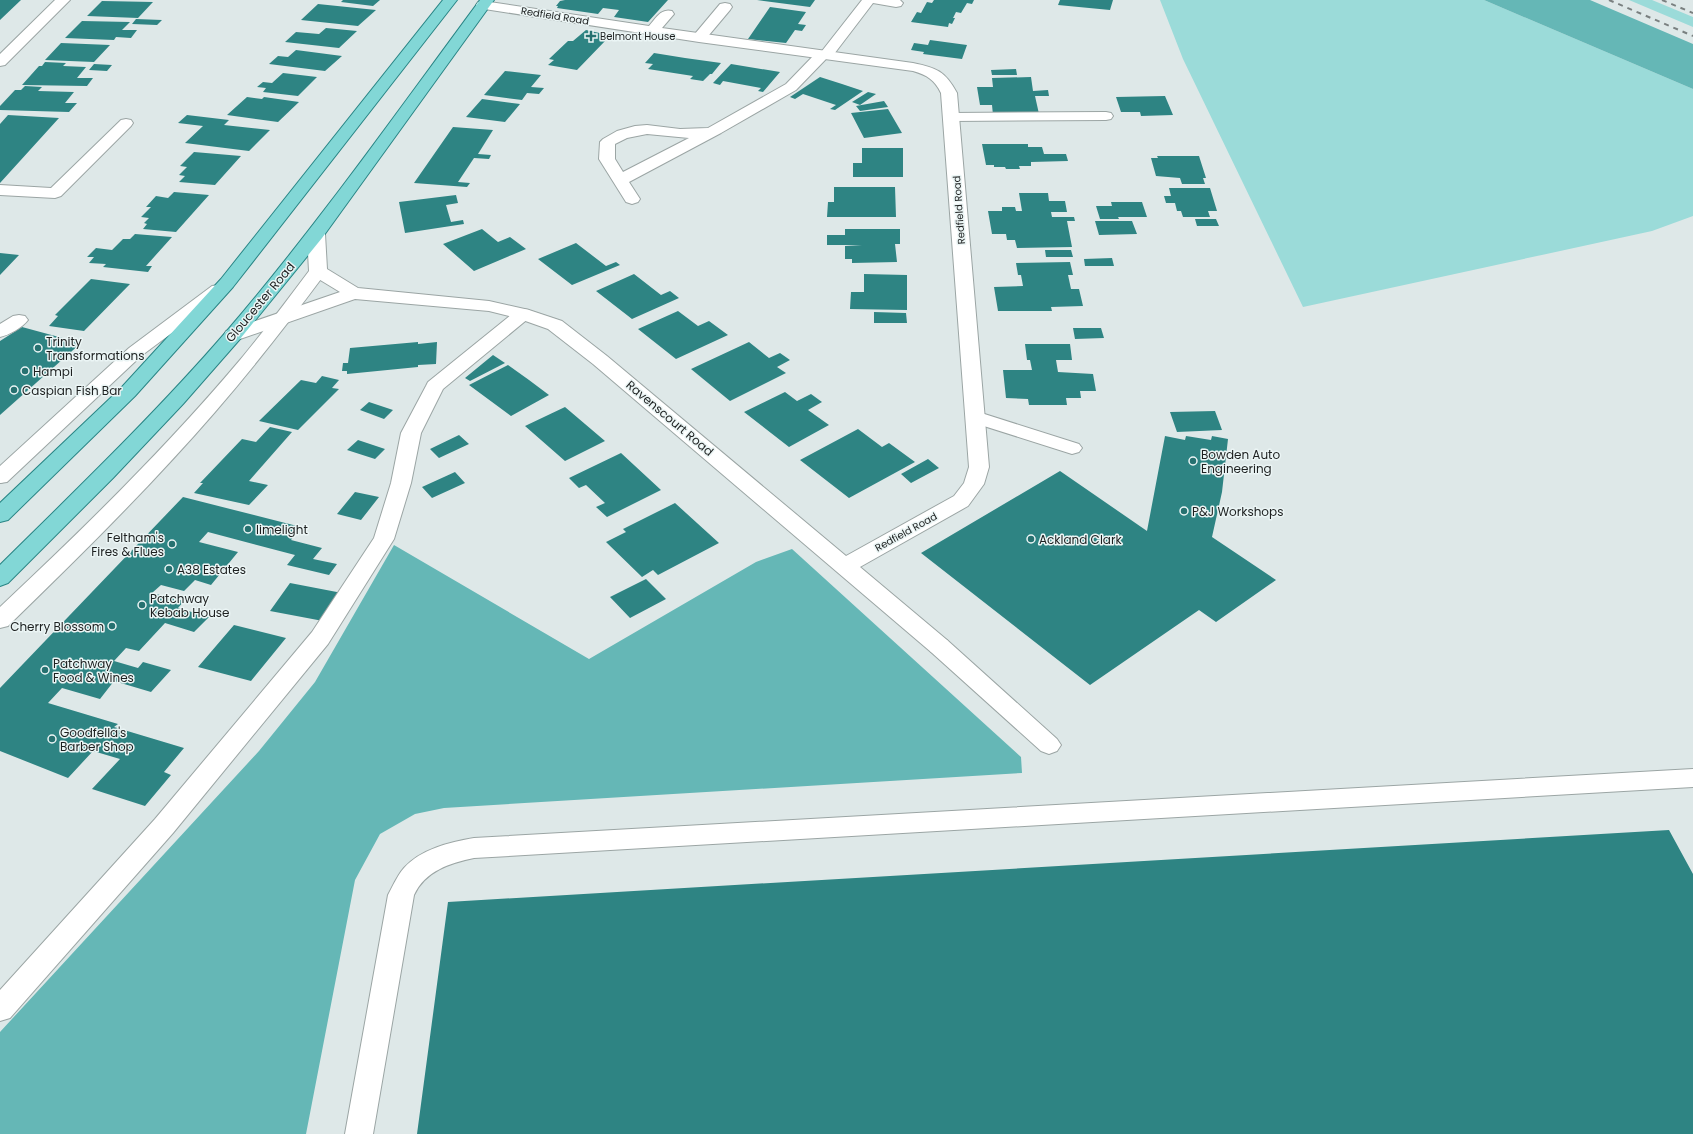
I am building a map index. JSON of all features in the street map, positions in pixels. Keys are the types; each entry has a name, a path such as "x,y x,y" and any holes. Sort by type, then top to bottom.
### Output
{"main road":[{"path":"0,515 128,392 227,284 450,0"},
{"name":"Gloucester Road","path":"0,578 117,462 176,400 232,335 316,234 485,3"}],"street":[{"path":"0,62 63,0"},
{"name":"Redfield Road","path":"485,3 652,31 913,67 930,71 942,78 950,93 979,467 974,484 961,501 846,566"},
{"path":"652,31 667,14"},
{"path":"316,234 318,271"},
{"name":"Ravenscourt Road","path":"318,271 354,293"},
{"name":"Ravenscourt Road","path":"232,335 354,293 489,306 523,314 555,325 594,355 846,566 938,646"}],"lane":[{"path":"620,180 716,130 791,87 824,55 869,0"},
{"path":"876,0 896,3"},
{"path":"699,38 725,7"},
{"path":"951,117 1106,116"},
{"path":"0,190 55,192 126,123"},
{"path":"632,199 607,159 608,142 619,135 636,130 652,130 685,134 716,130"},
{"path":"0,620 139,483 214,402 287,315 318,271"},
{"path":"1,476 135,352 227,284"},
{"path":"0,1009 164,826 320,638 384,539 401,483 411,433 435,386 523,314"},
{"path":"0,332 19,320"},
{"path":"975,417 1072,448"},
{"path":"938,646 1049,745"},
{"path":"359,1134 401,895 405,885 422,866 435,858 452,852 482,847 1693,778"}],"shaded area":[{"path":"1160,0 1484,0 1693,89 1693,216 1652,231 1303,307 1183,59"},
{"path":"1484,0 1590,0 1693,44 1693,89"},
{"path":"1629,0 1652,0 1693,17 1693,27"},
{"path":"394,545 589,659 756,562 792,549 1021,757 1022,773 444,808 415,814 380,834 355,880 306,1134 0,1134 0,1032 259,751 315,682"}],"building":[{"path":"0,0 21,0 0,20"},
{"path":"343,0 380,0 373,6 341,2"},
{"path":"668,0 648,22 614,17 619,10 603,8 598,14 557,8 558,6 556,6 560,1"},
{"path":"757,0 815,0 810,7"},
{"path":"934,0 974,0 972,4 967,3 961,13 956,12 952,24 949,23 948,27 911,22 917,12 921,13 927,2 932,3"},
{"path":"1060,0 1113,0 1110,10 1058,5"},
{"path":"102,1 153,2 138,18 87,16"},
{"path":"318,4 376,10 358,26 301,20"},
{"path":"770,7 806,12 798,24 806,25 802,31 795,30 786,43 748,39"},
{"path":"136,19 162,20 157,25 132,24"},
{"path":"82,21 130,22 122,30 137,30 131,38 116,37 114,40 65,38"},
{"path":"326,28 357,31 339,48 285,42 296,32 319,34"},
{"path":"586,30 604,34 600,38 606,40 577,70 548,65 554,60 549,59 568,41 573,41"},
{"path":"930,40 967,45 962,59 923,54 924,52 911,50 914,43 928,45"},
{"path":"61,43 110,45 94,62 45,60"},
{"path":"296,50 342,56 325,71 269,64 278,56 288,57"},
{"path":"654,53 721,63 712,74 710,74 703,81 690,79 693,76 648,69 653,64 645,63"},
{"path":"45,62 66,63 63,66 86,67 77,78 93,78 87,86 22,85 39,66 42,66"},
{"path":"94,64 112,65 107,71 89,70"},
{"path":"731,64 780,72 763,92 758,91 761,88 723,81 720,85 713,83"},
{"path":"1016,69 1017,75 992,75 991,70"},
{"path":"505,71 541,75 531,87 544,88 539,94 527,93 522,100 484,95"},
{"path":"283,73 317,77 298,96 263,92 266,88 257,87 263,82 272,83"},
{"path":"820,77 863,91 835,110 830,109 836,105 803,94 795,99 790,97"},
{"path":"1031,77 1033,91 1048,90 1049,96 1035,96 1039,114 993,115 992,105 980,105 977,87 993,87 992,78"},
{"path":"25,86 42,87 38,91 74,92 65,103 77,103 69,112 0,110 0,106 15,90 21,90"},
{"path":"868,92 876,94 860,105 852,102"},
{"path":"1165,96 1173,115 1141,116 1140,112 1121,112 1116,97"},
{"path":"247,97 262,99 264,97 299,102 278,122 227,115"},
{"path":"482,99 520,104 505,122 466,117"},
{"path":"884,101 888,107 860,111 856,106"},
{"path":"888,109 902,133 864,138 851,113"},
{"path":"8,115 59,118 0,183 0,124"},
{"path":"187,115 229,120 224,125 270,130 249,151 185,143 203,126 178,123"},
{"path":"453,127 493,130 478,154 491,155 489,159 474,158 458,182 470,183 467,187 414,183"},
{"path":"982,144 1028,144 1028,147 1042,147 1044,154 1066,154 1068,161 1031,162 1031,166 1019,166 1020,169 994,167 994,165 986,165"},
{"path":"862,148 903,148 903,177 853,177 853,163 862,163"},
{"path":"194,152 241,156 215,185 179,182 185,176 179,175 187,167 180,166"},
{"path":"1157,156 1199,156 1206,178 1203,178 1205,184 1182,184 1180,178 1156,176 1151,158 1158,158"},
{"path":"834,187 895,187 896,217 827,217 828,202 834,202"},
{"path":"1169,188 1210,188 1217,211 1208,211 1210,217 1183,217 1181,211 1177,211 1175,203 1166,203 1164,196 1171,196"},
{"path":"174,192 209,195 176,232 143,229 147,224 144,223 149,218 141,217 151,207 146,207 156,196 168,198"},
{"path":"1019,193 1048,193 1049,201 1065,201 1067,212 1051,212 1052,217 1074,217 1075,221 1067,221 1072,247 1017,248 1015,240 1007,240 1006,234 992,234 988,211 1002,211 1002,207 1015,207 1016,211 1022,211"},
{"path":"456,195 458,203 446,205 451,222 463,220 464,224 405,233 399,202"},
{"path":"1111,202 1142,202 1147,217 1118,217 1119,219 1100,219 1096,206 1112,206"},
{"path":"1195,219 1216,219 1219,226 1197,226"},
{"path":"1095,221 1132,221 1137,234 1099,235"},
{"path":"482,229 498,242 510,237 526,249 474,271 443,244"},
{"path":"845,229 900,229 900,244 895,244 897,262 852,263 852,259 845,259 845,246 862,245 827,245 827,235 845,235"},
{"path":"135,234 172,237 146,266 152,266 148,272 103,267 106,264 89,263 94,257 87,257 96,248 112,250 123,239 130,239"},
{"path":"576,243 606,266 616,262 620,265 572,285 538,259"},
{"path":"1045,250 1071,250 1073,257 1046,257"},
{"path":"0,253 19,255 0,275"},
{"path":"1112,258 1114,266 1085,266 1084,259"},
{"path":"1070,262 1073,275 1068,275 1071,289 1079,289 1083,306 1051,307 1052,311 998,311 994,287 1023,286 1021,275 1018,275 1016,263"},
{"path":"634,274 661,295 670,291 679,298 632,319 596,291"},
{"path":"864,274 907,275 907,310 850,309 851,292 864,292"},
{"path":"91,279 130,284 84,331 49,326 58,316 55,315"},
{"path":"678,311 698,326 709,321 728,335 676,359 638,329"},
{"path":"874,312 906,313 907,323 874,323"},
{"path":"22,327 81,343 0,415 0,341"},
{"path":"1073,328 1101,328 1104,338 1075,339"},
{"path":"418,342 418,344 437,342 436,364 347,374 347,371 342,371 343,363 348,363 350,348"},
{"path":"749,342 769,358 780,353 790,360 777,367 786,373 730,401 691,369"},
{"path":"1025,344 1070,344 1072,360 1056,360 1058,372 1093,374 1096,391 1080,391 1081,398 1066,398 1067,405 1029,405 1028,399 1006,398 1003,370 1032,370 1030,360 1027,360"},
{"path":"493,355 505,363 470,381 465,378"},
{"path":"508,365 549,395 511,416 469,385"},
{"path":"322,376 339,380 332,388 339,389 298,430 259,421 301,380 316,383"},
{"path":"785,392 797,401 811,394 822,402 808,410 829,425 789,447 744,412"},
{"path":"369,402 393,410 384,419 360,410"},
{"path":"565,407 605,441 565,461 525,426"},
{"path":"1215,411 1222,430 1177,432 1170,412"},
{"path":"270,427 292,432 249,481 268,485 249,505 194,493 203,483 200,483 242,439 256,442"},
{"path":"858,429 882,447 889,443 915,462 849,498 800,460"},
{"path":"459,435 469,444 439,458 430,449"},
{"path":"1165,436 1185,440 1186,436 1211,440 1212,436 1228,439 1222,492 1212,537 1276,580 1216,622 1199,610 1090,685 921,553 1060,471 1147,531"},
{"path":"358,440 385,449 375,459 347,450"},
{"path":"621,453 661,490 607,517 596,507 605,503 586,485 579,488 569,478"},
{"path":"928,459 939,468 911,483 901,474"},
{"path":"455,472 465,483 432,498 422,487"},
{"path":"355,492 379,497 361,520 337,514"},
{"path":"183,497 301,527 291,540 322,548 313,559 337,564 329,575 287,565 295,555 208,532 199,542 238,552 211,585 195,580 184,591 161,585 152,593 184,601 178,608 209,617 194,632 165,623 139,651 126,648 114,661 138,668 143,662 171,670 151,692 114,681 100,699 62,688 48,703 118,724 114,727 184,748 164,772 171,775 145,806 92,789 120,759 93,751 68,778 0,751 0,688"},
{"path":"675,503 719,543 658,575 653,570 642,577 606,542 626,532 623,529"},
{"path":"646,579 666,599 630,618 610,597"},
{"path":"290,583 342,593 323,621 270,611"},
{"path":"234,625 286,638 251,681 198,667"},
{"path":"1669,830 1693,874 1693,1134 417,1134 448,902"}],"railway":[{"path":"1609,0 1693,36"},
{"path":"1662,0 1693,13"}],"place":[{"name":"Belmont House","path":"591,36"},
{"name":"Trinity Transformations","path":"38,348"},
{"name":"Hampi","path":"25,371"},
{"name":"Caspian Fish Bar","path":"14,390"},
{"name":"Bowden Auto Engineering","path":"1193,461"},
{"name":"P&J Workshops","path":"1184,511"},
{"name":"limelight","path":"248,529"},
{"name":"Ackland Clark","path":"1031,539"},
{"name":"Feltham's Fires & Flues","path":"172,544"},
{"name":"A38 Estates","path":"169,569"},
{"name":"Patchway Kebab House","path":"142,605"},
{"name":"Cherry Blossom","path":"112,626"},
{"name":"Patchway Food & Wines","path":"45,670"},
{"name":"Goodfella's Barber Shop","path":"52,739"}]}
